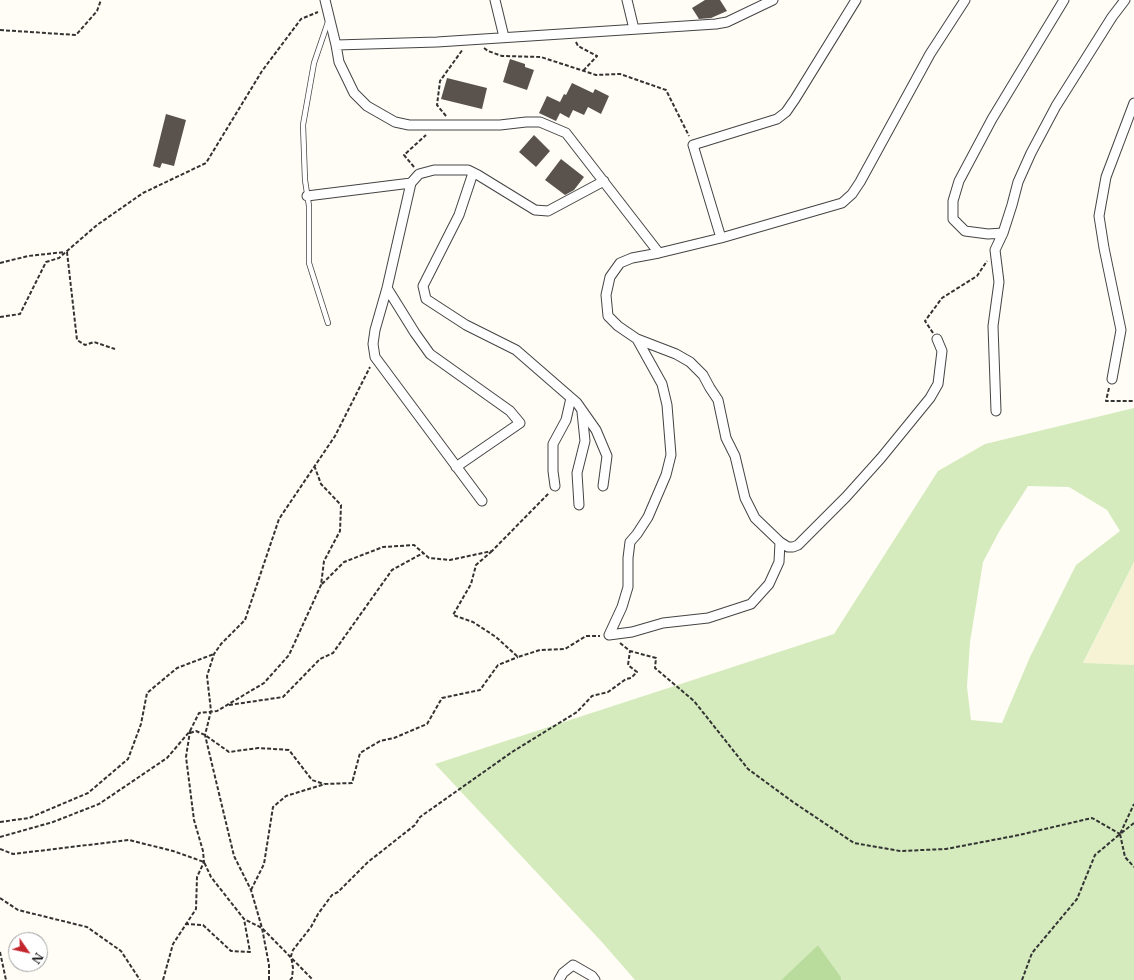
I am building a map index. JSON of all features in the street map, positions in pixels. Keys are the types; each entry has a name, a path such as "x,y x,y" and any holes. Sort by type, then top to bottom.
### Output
{"street":[{"path":"494,0 504,37"},
{"path":"627,0 634,29"},
{"path":"336,45 473,39 727,22 772,0"},
{"path":"722,238 693,145 777,119 786,112 856,0"},
{"path":"937,339 942,351 938,384 930,398 876,464 846,497 798,545 788,547 780,542 755,518 745,498 735,456 726,438 718,400 703,375 690,362 676,354 637,339 618,326 608,316 606,295 610,277 620,263 632,258 659,254 722,238 842,203 852,194 860,182 930,54 965,0"},
{"path":"1003,233 988,234 965,231 953,219 953,202 959,181 992,119 1064,0"},
{"path":"996,411 993,326 999,282 995,250 1003,233 1018,182 1031,153 1056,106 1112,17 1125,0"},
{"path":"326,4 339,62 354,93 367,106 395,122 409,125 500,125 540,122 566,133 659,254"},
{"path":"1112,379 1121,330 1104,248 1100,216 1106,177 1134,104"},
{"path":"482,501 375,357 373,344 375,330 387,288 411,182 419,174 434,170 468,170 535,210 548,211 604,181"},
{"path":"473,173 459,215 423,286 426,299 466,325 516,350 571,398 582,410 596,430 607,456 603,486"},
{"path":"307,196 411,182"},
{"path":"387,288 430,354 510,411 520,423 456,467"},
{"path":"609,635 622,607 628,586 628,558 630,542 648,517 666,475 671,454 667,405 662,384 637,339"},
{"path":"555,486 553,471 553,444 566,420 571,398"},
{"path":"579,505 577,473 584,440 582,410"},
{"path":"609,635 632,632 664,623 708,618 751,604 769,584 779,562 780,542"},
{"path":"558,980 563,973 573,966 592,976 595,980"}],"lane":[{"path":"328,323 309,263 309,206 305,180 303,125 314,63 329,18"}],"path":[{"path":"0,30 76,34 97,11 101,0"},
{"path":"0,317 20,314 46,262 59,258 96,225 143,193 206,163 262,71 301,19 326,4"},
{"path":"572,33 578,46 597,56 583,71"},
{"path":"453,125 437,105 440,82 473,39 488,51 502,56 541,57 596,75 620,74 666,90 693,145"},
{"path":"419,174 404,155 438,125"},
{"path":"937,339 925,321 942,298 977,276 995,250"},
{"path":"0,263 28,256 67,252"},
{"path":"67,252 78,340 85,345 94,342 115,349"},
{"path":"269,980 270,965 262,928 251,890 234,856 205,735 211,711 207,676 214,654 221,644 245,620 279,519 335,436 375,357"},
{"path":"1112,379 1106,401 1134,401"},
{"path":"314,466 321,484 341,505 340,532 324,561 322,585"},
{"path":"518,657 496,637 473,622 453,615 471,584 476,565 492,551 555,486"},
{"path":"0,837 53,822 99,804 167,758 190,732 199,713 217,711 264,682 289,655 322,585 344,562 383,547 414,545 429,558 450,560 492,551"},
{"path":"227,705 283,697 320,659 333,653 392,570 423,553"},
{"path":"251,890 264,864 273,807 286,796 325,784 352,782 360,753 380,741 394,738 427,724 442,698 480,690 498,665 540,650 565,649 586,636 609,635 630,651 656,658 655,668 694,701 748,769 793,802 854,843 900,850 946,849 1019,835 1092,818 1120,834"},
{"path":"290,980 292,978 293,968 291,956 293,950 311,927 318,914 332,895 338,892 368,862 415,824 420,817 512,752 577,712 592,696 608,692 626,679 631,678 637,672 628,665 630,651"},
{"path":"0,822 29,818 88,793 128,759 141,724 147,693 177,668 214,654"},
{"path":"190,732 196,731 205,735 229,752 258,748 289,750 312,780 325,784"},
{"path":"163,980 173,944 196,909 197,877 204,862 204,851 194,820 186,757 190,732"},
{"path":"1134,804 1120,834 1125,857 1134,868"},
{"path":"1022,980 1032,953 1077,899 1095,856 1134,823"},
{"path":"0,849 13,854 129,840 173,851 204,862 212,877 244,918 262,928 314,980"},
{"path":"0,898 18,910 87,927 121,951 140,980"},
{"path":"185,924 203,925 231,951 250,952 244,918"},
{"path":"0,952 6,980"}],"shaded area":[{"path":"1134,562 1134,665 1083,664"}],"green space":[{"path":"1134,408 1134,562 1083,663 1134,665 1134,980 841,980 841,977 818,945 781,980 635,980 601,941 435,764 834,634 938,471 985,444","holes":["1028,486 1069,487 1107,510 1120,531 1076,565 1030,657 1002,723 971,720 967,687 970,642 983,562 1000,530"]},
{"path":"818,945 841,977 841,980 781,980"}],"building":[{"path":"705,0 720,0 727,11 711,18 699,19 692,8"},
{"path":"510,59 525,64 525,67 534,70 527,90 503,82"},
{"path":"447,78 487,88 482,109 441,99"},
{"path":"572,83 593,93 595,89 609,96 601,114 588,107 584,115 573,110 569,118 560,113 556,121 539,113 547,96 560,102 564,94 566,95"},
{"path":"166,114 186,120 174,166 162,163 160,168 153,166"},
{"path":"534,135 550,151 536,167 519,152"},
{"path":"561,159 584,177 574,190 565,195 545,180"}]}
